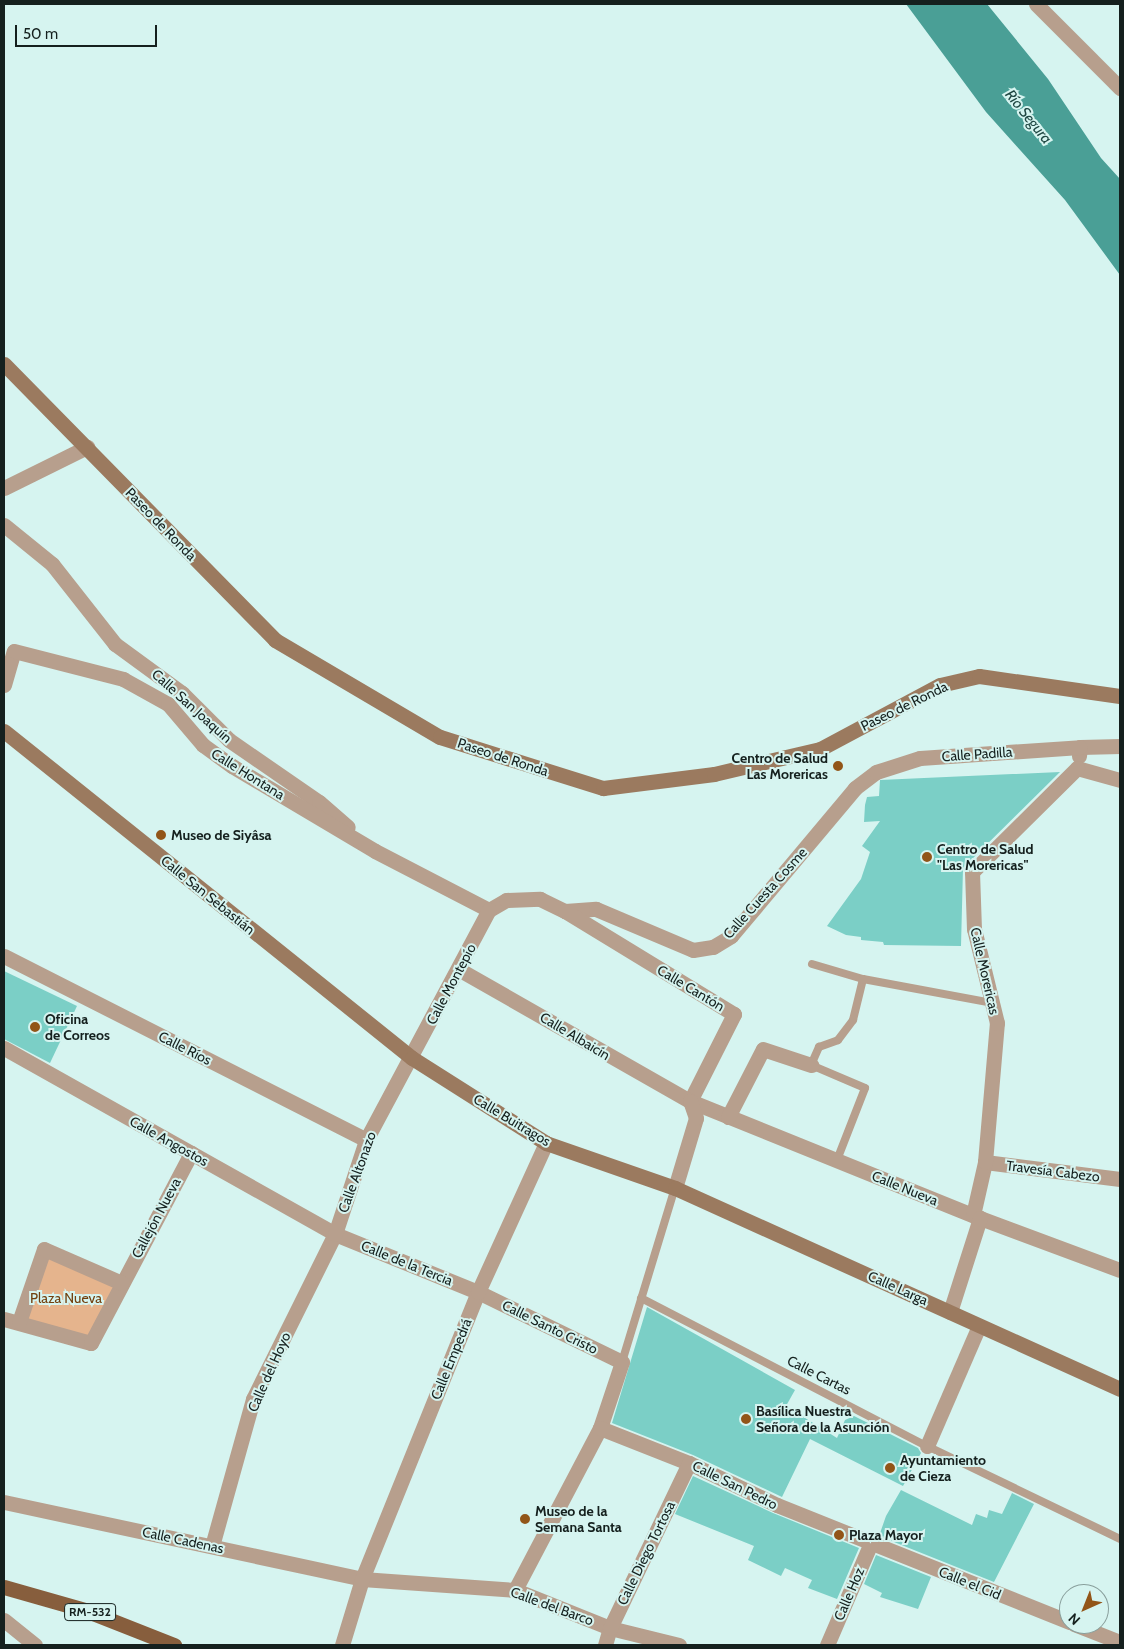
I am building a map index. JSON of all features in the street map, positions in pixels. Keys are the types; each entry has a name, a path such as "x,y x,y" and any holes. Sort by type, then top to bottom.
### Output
{"main road":[{"name":"Paseo de Ronda","path":"4,364 275,640 440,737 603,788 714,774 820,749 940,685 979,676 1120,696"},
{"name":"Calle San Sebastián","path":"4,731 412,1058"},
{"name":"Calle Buitragos","path":"412,1058 546,1142 675,1188"},
{"name":"Calle Larga","path":"675,1188 1120,1389"},
{"name":"RM-532","path":"4,1588 85,1610 174,1645"}],"street":[{"path":"1036,4 1120,88"},
{"path":"4,488 86,447"},
{"name":"Calle San Joaquín","path":"4,525 52,564 115,644 182,693 228,740 319,802 375,851"},
{"name":"Calle Hontana","path":"4,686 14,651 123,679 168,704 203,745 232,766 375,851 489,910"},
{"name":"Calle Padilla","path":"876,772 920,758 1120,746"},
{"path":"1080,747 1077,768 1120,780"},
{"name":"Calle Morericas","path":"950,1312 977,1217 985,1162 996,1023 974,929 972,872 1077,768"},
{"name":"Calle Cuesta Cosme","path":"489,910 506,900 540,899 565,911 596,909 693,950 713,947 731,936 855,788 876,772"},
{"name":"Calle Montepío","path":"412,1058 460,970 489,910"},
{"name":"Calle Cantón","path":"565,911 734,1014 690,1101"},
{"name":"Calle Ríos","path":"4,956 366,1140"},
{"name":"Calle Albaicín","path":"460,970 690,1101"},
{"name":"Calle Angostos","path":"4,1048 335,1234"},
{"path":"728,1117 763,1049 812,1065"},
{"name":"Calle Altonazo","path":"335,1234 366,1140 412,1058"},
{"path":"675,1188 696,1118 690,1101"},
{"name":"Calle Nueva","path":"690,1101 977,1217 1120,1270"},
{"name":"Calle Empedrá","path":"342,1645 362,1579 478,1292 546,1142"},
{"name":"Callejón Nueva","path":"11,1320 91,1343 191,1153"},
{"name":"Travesía Cabezo","path":"985,1162 1120,1179"},
{"name":"Calle de la Tercia","path":"335,1234 478,1292"},
{"name":"Calle del Hoyo","path":"212,1546 253,1399 335,1234"},
{"path":"11,1320 44,1249 122,1283"},
{"name":"Calle Santo Cristo","path":"478,1292 622,1362"},
{"path":"927,1446 979,1326"},
{"path":"515,1590 600,1428 622,1362"},
{"name":"Calle San Pedro","path":"600,1428 690,1463 732,1486 871,1543"},
{"name":"Calle Diego Tortosa","path":"605,1645 610,1628 690,1463"},
{"name":"Calle Cadenas","path":"4,1502 362,1579"},
{"name":"Calle el Cid","path":"871,1543 1059,1618"},
{"name":"Calle Hoz","path":"827,1645 871,1543"},
{"name":"Calle del Barco","path":"362,1579 515,1590 610,1628 679,1645"},
{"path":"4,1620 34,1645"},
{"path":"1100,1634 1120,1642"}],"lane":[{"path":"812,964 863,979 992,1003"},
{"path":"837,1160 865,1088 812,1065 819,1047 838,1040 853,1020 863,979"},
{"path":"622,1362 675,1188"},
{"name":"Calle Cartas","path":"641,1298 927,1446 1120,1539"}],"green space":[{"name":"Plaza Nueva","path":"44,1249 122,1283 91,1343 19,1322"}],"water":[{"name":"Río Segura","path":"906,4 987,4 1048,79 1101,158 1120,179 1120,275 1065,200 986,112"}],"building":[{"name":"Centro de Salud \"Las Morericas\"","path":"1060,772 963,868 961,946 884,945 883,942 861,940 861,937 846,935 827,926 861,879 870,852 862,846 880,821 864,822 865,805 867,797 879,796 880,780"},
{"name":"Oficina de Correos","path":"4,971 77,1006 50,1063 4,1039"},
{"path":"647,1307 795,1390 786,1406 837,1438 845,1420 854,1416 918,1448 921,1453 903,1486 810,1439 782,1497 693,1455 612,1423"},
{"path":"693,1476 773,1513 859,1548 837,1599 808,1588 812,1580 785,1568 781,1576 748,1560 754,1546 675,1514"},
{"path":"901,1490 972,1525 976,1514 987,1518 989,1510 1002,1514 1012,1493 1034,1504 994,1582 879,1536 886,1516"},
{"path":"876,1555 931,1577 918,1609 880,1597 882,1593 864,1584"}],"place":[{"name":"Centro de Salud Las Morericas","path":"838,766"},
{"name":"Museo de Siyâsa","path":"161,835"},
{"name":"Centro de Salud \"Las Morericas\"","path":"927,857"},
{"name":"Oficina de Correos","path":"35,1027"},
{"name":"Basílica Nuestra Señora de la Asunción","path":"746,1419"},
{"name":"Ayuntamiento de Cieza","path":"890,1468"},
{"name":"Museo de la Semana Santa","path":"525,1519"},
{"name":"Plaza Mayor","path":"839,1535"}]}
